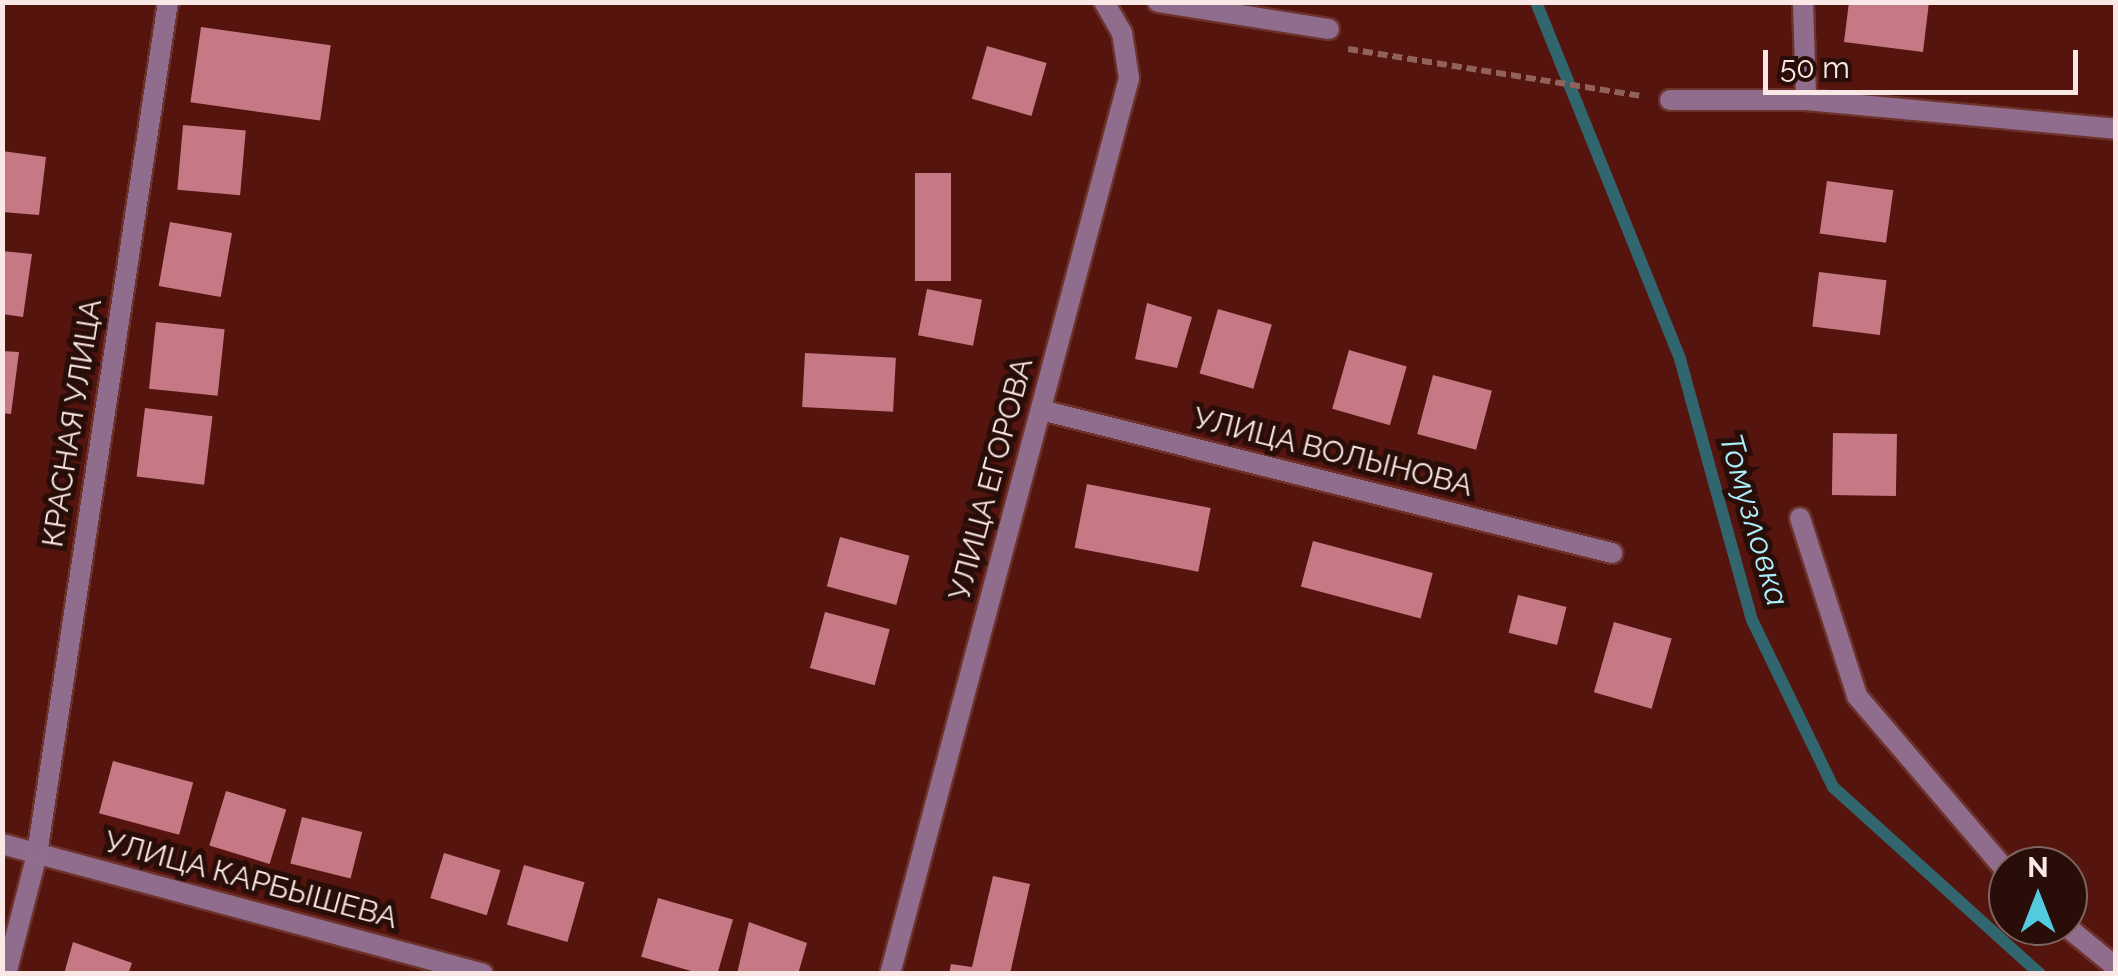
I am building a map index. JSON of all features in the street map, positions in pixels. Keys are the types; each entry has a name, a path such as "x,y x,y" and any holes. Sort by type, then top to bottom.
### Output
{"street":[{"name":"КРАСНАЯ УЛИЦА","path":"6,974 38,854 168,2"},
{"name":"УЛИЦА ЕГОРОВА","path":"890,974 1129,78 1122,33 1104,2"},
{"path":"1158,2 1329,29"},
{"path":"1803,2 1806,100"},
{"path":"1670,100 1806,100 2116,128"},
{"name":"УЛИЦА ВОЛЫНОВА","path":"1041,410 1612,553"},
{"path":"1800,518 1857,696 1988,850"},
{"name":"УЛИЦА КАРБЫШЕВА","path":"2,844 483,974"},
{"path":"2088,944 2116,966"}],"path":[{"path":"1484,70 1670,100"}],"building":[{"path":"1849,2 1929,2 1923,52 1844,42"},
{"path":"201,27 331,45 320,120 190,102"},
{"path":"987,46 1047,63 1031,116 972,99"},
{"path":"183,125 246,130 240,195 177,190"},
{"path":"2,151 46,157 39,215 2,212"},
{"path":"915,173 951,173 951,281 915,281"},
{"path":"1827,181 1893,190 1886,243 1820,233"},
{"path":"170,222 232,233 221,297 159,286"},
{"path":"2,251 32,254 23,317 2,314"},
{"path":"1819,272 1886,280 1880,335 1812,327"},
{"path":"927,289 982,300 973,346 918,335"},
{"path":"1147,303 1192,317 1177,368 1135,359"},
{"path":"1218,309 1272,324 1253,389 1200,373"},
{"path":"156,322 225,329 218,396 149,389"},
{"path":"1349,350 1407,367 1390,425 1332,409"},
{"path":"2,351 19,352 11,414 2,413"},
{"path":"805,353 896,358 893,412 802,407"},
{"path":"1433,375 1492,391 1476,450 1417,434"},
{"path":"145,408 212,416 204,485 137,476"},
{"path":"1833,433 1897,434 1896,496 1832,495"},
{"path":"1087,484 1211,508 1198,572 1075,548"},
{"path":"840,537 910,556 896,605 827,586"},
{"path":"1313,541 1433,573 1421,618 1301,586"},
{"path":"1518,595 1567,607 1557,645 1509,633"},
{"path":"825,612 890,629 875,685 810,668"},
{"path":"1614,622 1672,639 1652,709 1594,692"},
{"path":"113,761 193,782 179,835 99,813"},
{"path":"226,791 286,809 270,864 209,846"},
{"path":"302,817 362,832 351,879 290,864"},
{"path":"444,853 500,870 487,915 430,898"},
{"path":"524,865 585,882 567,942 507,925"},
{"path":"993,876 1030,884 1010,974 949,974 951,964 972,967"},
{"path":"658,898 733,919 717,974 702,974 641,957"},
{"path":"749,922 807,943 798,974 737,974"},
{"path":"73,942 132,963 128,974 64,974"}],"waterway":[{"name":"Томузловка","path":"1536,2 1680,359 1752,620 1833,787 2040,974"}]}
